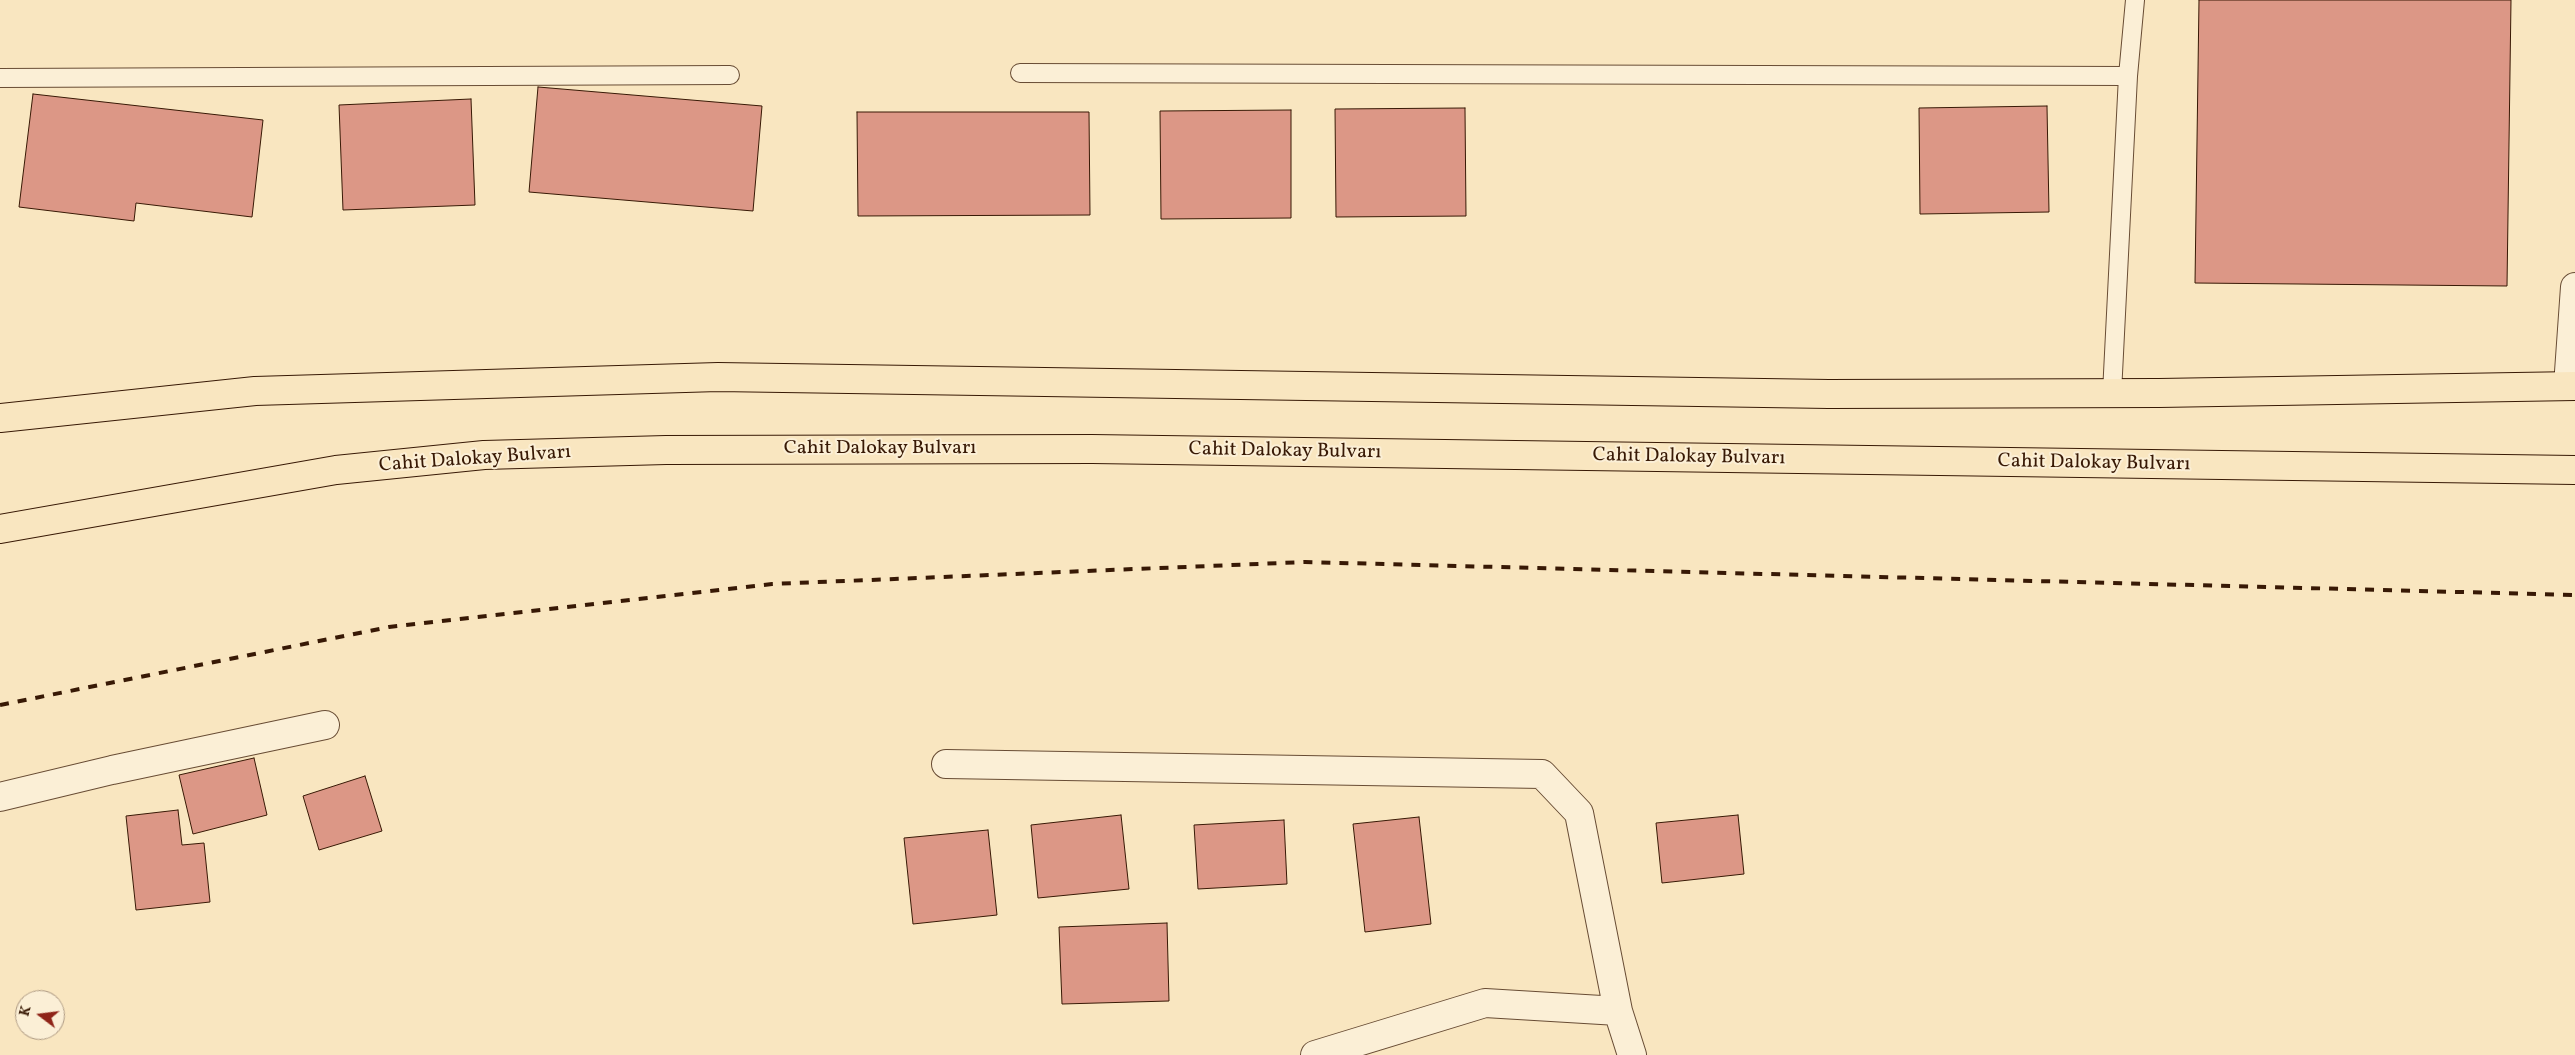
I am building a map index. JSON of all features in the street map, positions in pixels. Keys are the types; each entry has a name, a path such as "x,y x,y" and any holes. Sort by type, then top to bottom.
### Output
{"main road":[{"path":"0,418 255,391 718,377 1829,394 2112,393 2571,386"},
{"name":"Cahit Dalokay Bulvarı","path":"0,530 336,470 484,455 666,450 1092,449 2575,470"}],"street":[{"path":"2571,386 2575,287"},
{"path":"0,797 112,770 325,725"},
{"path":"946,764 1542,774 1579,813 1618,1011 1632,1055"},
{"path":"1315,1055 1485,1003 1618,1011"}],"lane":[{"path":"2112,393 2128,76 2135,0"},
{"path":"1020,73 2128,76"},
{"path":"0,78 730,75"}],"building":[{"path":"2199,0 2511,0 2507,286 2195,283"},
{"path":"538,87 762,106 753,211 529,192"},
{"path":"33,94 263,120 252,217 136,203 134,221 19,207"},
{"path":"471,99 475,205 343,210 339,105"},
{"path":"2047,106 2049,212 1920,214 1919,108"},
{"path":"1465,108 1466,216 1336,217 1335,109"},
{"path":"1291,110 1291,218 1161,219 1160,111"},
{"path":"857,112 1089,112 1090,215 858,216"},
{"path":"254,758 267,815 193,834 179,775"},
{"path":"365,776 382,831 319,850 303,796"},
{"path":"178,810 182,845 204,843 210,902 136,910 126,816"},
{"path":"1121,815 1129,889 1038,898 1031,825"},
{"path":"1738,815 1744,874 1662,883 1656,823"},
{"path":"1419,817 1431,924 1365,932 1353,824"},
{"path":"1284,820 1287,884 1198,889 1194,825"},
{"path":"988,830 997,915 913,924 904,838"},
{"path":"1167,923 1169,1001 1062,1004 1059,927"}],"railway":[{"path":"0,705 389,627 772,584 1305,562 2575,595"}]}
